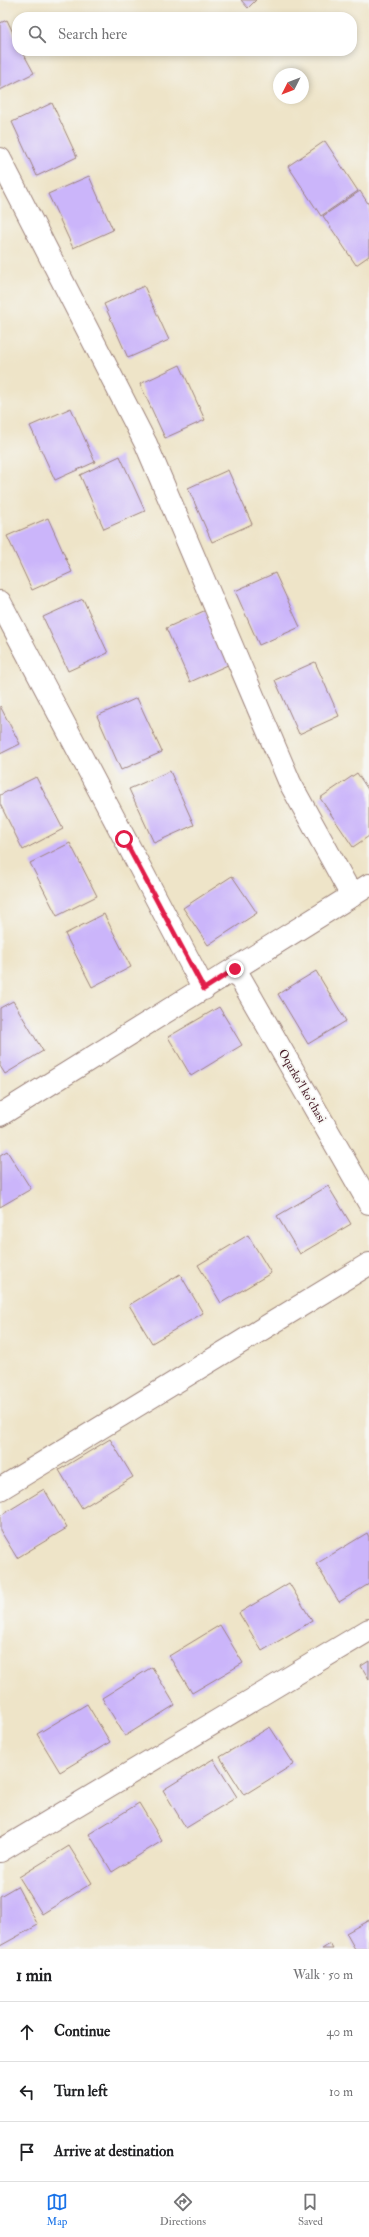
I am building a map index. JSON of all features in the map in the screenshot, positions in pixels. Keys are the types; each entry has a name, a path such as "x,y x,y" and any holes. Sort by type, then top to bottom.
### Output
{"street":[{"path":"0,159 146,444 290,783 360,891 0,1115"},
{"path":"0,602 204,989"},
{"name":"Oqarko'l ko'chasi","path":"235,969 369,1203"},
{"path":"0,1489 369,1264"},
{"path":"0,1852 369,1630"}],"building":[{"path":"241,0 256,0 248,8"},
{"path":"7,20 12,30 12,56 25,56 34,73 0,90 0,23"},
{"path":"52,103 77,157 37,176 12,122"},
{"path":"325,141 358,191 321,216 288,166"},
{"path":"89,176 113,230 73,248 48,194"},
{"path":"360,191 369,205 369,256 356,265 323,216"},
{"path":"144,286 169,340 128,358 104,304"},
{"path":"180,365 205,420 165,438 140,384"},
{"path":"71,408 95,462 55,480 30,426"},
{"path":"120,456 145,511 104,529 80,475"},
{"path":"228,470 252,524 212,542 188,488"},
{"path":"48,518 72,572 32,590 7,536"},
{"path":"275,573 300,627 259,645 235,591"},
{"path":"83,599 108,653 68,671 43,617"},
{"path":"206,610 230,664 190,682 166,628"},
{"path":"315,662 339,716 299,734 275,680"},
{"path":"137,698 162,752 121,770 97,716"},
{"path":"0,706 20,744 0,754"},
{"path":"170,771 194,825 154,843 129,789"},
{"path":"357,773 369,791 369,836 353,847 320,798"},
{"path":"36,777 63,829 23,850 0,804 0,795"},
{"path":"70,843 97,896 57,916 30,863"},
{"path":"232,876 257,913 208,945 183,908"},
{"path":"104,914 131,967 92,987 65,934"},
{"path":"316,971 346,1021 308,1044 278,994"},
{"path":"13,1001 43,1051 5,1074 0,1066 0,1008"},
{"path":"219,1007 242,1045 191,1076 168,1037"},
{"path":"7,1151 31,1189 0,1207 0,1155"},
{"path":"328,1186 351,1224 300,1254 277,1216"},
{"path":"248,1235 271,1273 221,1303 198,1265"},
{"path":"180,1274 203,1313 152,1343 129,1305"},
{"path":"110,1439 133,1477 82,1508 59,1470"},
{"path":"44,1489 67,1528 17,1558 0,1530 0,1516"},
{"path":"367,1533 369,1537 369,1584 339,1602 316,1564"},
{"path":"289,1583 312,1621 262,1651 239,1613"},
{"path":"220,1625 243,1663 192,1693 169,1656"},
{"path":"369,1661 369,1679 361,1666"},
{"path":"152,1667 175,1705 125,1736 102,1698"},
{"path":"87,1704 110,1742 60,1772 37,1734"},
{"path":"270,1727 294,1764 244,1795 220,1757"},
{"path":"213,1759 237,1797 186,1828 163,1790"},
{"path":"139,1803 162,1841 112,1872 89,1834"},
{"path":"69,1846 92,1883 42,1914 19,1877"},
{"path":"17,1886 38,1925 0,1946 0,1896"},
{"path":"369,1920 369,1949 355,1949 346,1933"},
{"path":"330,1944 333,1949 322,1949"}],"route":[{"path":"124,839 204,989 235,969"}]}
